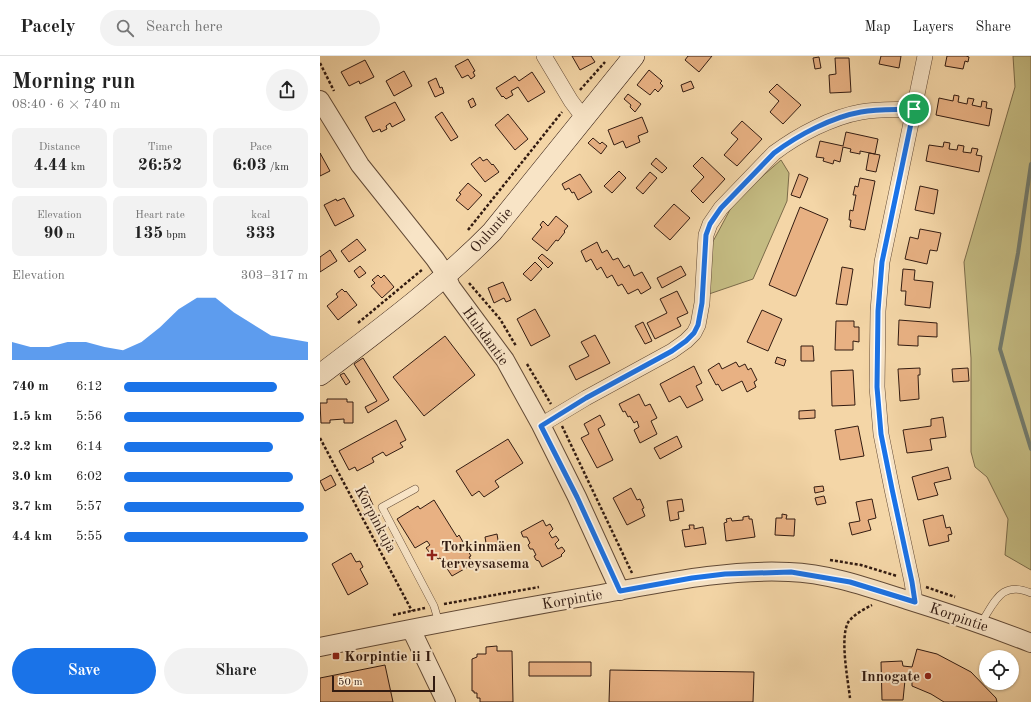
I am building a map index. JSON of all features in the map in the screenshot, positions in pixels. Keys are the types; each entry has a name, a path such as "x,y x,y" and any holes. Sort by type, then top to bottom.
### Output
{"main road":[{"name":"Ouluntie","path":"320,375 441,267 473,251 492,232 634,56"}],"street":[{"path":"544,56 570,101 583,118"},
{"path":"915,602 881,434 877,387 878,311 882,262 925,56"},
{"name":"Huhdantie","path":"320,100 360,165 441,267 451,287 505,360 577,497 620,591"},
{"path":"541,426 586,398 672,351 694,333 698,325 702,303 706,235 710,224 721,208 774,153 784,145 821,126 848,115 863,112 914,109"},
{"name":"Korpintie","path":"320,647 440,623 692,578 725,574 791,572 850,582 915,602 1031,643"},
{"path":"411,629 446,702"}],"lane":[{"path":"415,489 382,507 434,606 440,623"},
{"path":"980,624 1000,594 1008,590 1022,591 1031,594"}],"path":[{"path":"466,232 570,101 606,62"},
{"path":"357,324 441,267"},
{"name":"Korpinkuja","path":"320,438 412,611"},
{"path":"850,698 844,644 846,628 850,620 861,611 876,603 886,572"}],"shaded area":[{"path":"1013,56 1031,56 1031,570 1005,555 1008,519 987,477 975,467 971,452 971,358 964,262 1015,87"},
{"path":"781,160 789,173 787,201 753,279 709,294 710,247 732,206"}],"building":[{"path":"572,56 591,56 595,62 580,70"},
{"path":"688,56 712,56 699,72 685,60"},
{"path":"881,56 901,56 899,68 879,64"},
{"path":"947,56 969,57 968,62 965,61 963,69 945,66"},
{"path":"819,57 821,68 815,69 813,58"},
{"path":"835,58 849,58 851,92 830,93 829,75 836,74"},
{"path":"468,59 475,71 473,72 475,76 471,79 468,75 462,78 455,66"},
{"path":"365,60 374,77 360,84 359,81 349,86 341,72"},
{"path":"649,70 662,81 660,83 663,86 658,92 655,89 650,95 637,85"},
{"path":"404,71 412,86 394,96 386,81"},
{"path":"532,72 545,92 528,102 518,87 511,91 513,95 506,99 503,96 502,97 496,88 515,76 519,81"},
{"path":"436,78 444,93 435,97 428,82"},
{"path":"691,81 694,88 683,92 681,85"},
{"path":"777,84 801,105 783,124 770,112 779,101 769,92"},
{"path":"628,94 641,104 635,112 630,107 631,105 624,99"},
{"path":"954,95 959,96 958,102 967,104 968,98 974,99 972,105 981,107 982,101 987,102 986,108 992,109 989,126 936,115 939,98 953,101"},
{"path":"473,98 476,105 471,108 468,101"},
{"path":"395,102 405,120 392,127 390,123 386,126 387,129 381,132 380,129 373,132 365,117"},
{"path":"442,112 458,137 451,141 435,117"},
{"path":"508,114 528,139 515,150 495,125"},
{"path":"642,117 648,132 638,136 640,142 626,148 623,141 614,145 608,130"},
{"path":"742,121 762,139 737,166 724,155 738,139 731,133"},
{"path":"846,132 878,139 875,154 860,151 860,154 850,152 851,149 843,147 840,162 834,160 833,164 823,161 824,158 816,157 820,141 843,146"},
{"path":"593,138 600,144 602,142 607,146 601,154 588,143"},
{"path":"944,142 950,143 949,149 957,150 958,145 964,146 963,152 971,153 972,148 978,149 976,155 982,156 979,172 926,161 929,145 943,147"},
{"path":"320,153 330,171 320,176"},
{"path":"869,153 880,155 876,172 866,170"},
{"path":"480,157 483,161 487,159 499,172 485,182 471,164"},
{"path":"702,157 725,179 703,203 691,191 704,177 693,166"},
{"path":"656,158 667,168 662,173 651,164"},
{"path":"619,171 626,178 612,193 604,186"},
{"path":"650,172 657,178 643,194 636,188"},
{"path":"580,174 592,192 578,200 574,192 572,193 569,188 565,190 562,184"},
{"path":"799,174 808,178 800,198 791,195"},
{"path":"860,178 875,181 865,230 850,227 851,220 849,220 850,210 853,211 856,195 853,195 855,186 858,187"},
{"path":"468,183 482,195 468,210 456,200 461,194 459,193"},
{"path":"920,186 938,190 934,214 915,210"},
{"path":"344,198 354,216 335,226 324,205 336,199 337,201"},
{"path":"674,204 690,218 670,240 654,226"},
{"path":"800,207 828,219 796,296 794,296 769,285"},
{"path":"556,216 568,226 558,241 556,240 547,251 532,239 542,227 540,225 543,221 548,226"},
{"path":"920,229 941,233 937,251 930,250 927,264 905,259 910,237 918,239"},
{"path":"357,239 366,250 349,262 341,251"},
{"path":"597,242 602,253 607,250 613,260 618,258 624,268 629,265 634,276 642,272 651,288 641,294 638,289 628,294 622,284 618,286 612,275 607,278 601,267 597,270 591,259 586,262 581,251"},
{"path":"330,250 337,261 320,272 320,257"},
{"path":"542,254 553,263 548,268 538,258"},
{"path":"535,262 542,269 531,281 523,274"},
{"path":"360,266 366,273 359,278 354,271"},
{"path":"681,266 686,275 662,288 657,278"},
{"path":"842,267 853,269 847,305 836,304"},
{"path":"903,269 915,270 914,280 933,282 930,308 905,305 906,291 901,291"},
{"path":"378,275 381,278 384,275 394,287 382,298 371,286 375,283 372,280"},
{"path":"503,282 511,300 506,302 504,298 494,303 488,288"},
{"path":"342,289 345,292 346,291 357,305 338,320 327,306 338,297 336,294"},
{"path":"677,291 688,313 677,318 681,326 655,339 647,323 667,313 660,299"},
{"path":"535,309 550,336 531,346 517,319"},
{"path":"762,310 782,319 768,351 747,342"},
{"path":"899,320 937,323 937,337 918,336 918,346 898,345"},
{"path":"836,321 854,321 854,327 859,327 859,342 853,341 853,350 835,350"},
{"path":"643,322 652,341 645,344 635,326"},
{"path":"595,335 610,363 576,380 569,366 589,356 581,342"},
{"path":"445,336 475,375 424,416 393,377"},
{"path":"801,346 813,346 814,361 801,361"},
{"path":"777,357 786,360 784,366 775,363"},
{"path":"363,358 389,400 368,413 365,407 377,401 354,364"},
{"path":"736,362 739,367 745,364 748,370 751,368 757,380 754,382 756,387 747,392 742,381 722,391 718,384 716,385 708,370 719,363 722,369"},
{"path":"694,366 702,383 696,386 703,400 687,408 680,396 669,402 660,384"},
{"path":"920,368 920,375 918,375 919,399 900,401 898,369"},
{"path":"968,368 969,381 953,382 952,369"},
{"path":"853,370 855,405 832,406 831,371"},
{"path":"344,373 350,382 346,385 340,375"},
{"path":"639,394 645,406 650,404 657,418 651,421 657,434 640,443 634,430 639,427 637,421 634,423 625,411 623,412 619,404"},
{"path":"327,399 347,399 347,402 353,402 353,423 344,423 344,419 330,420 330,423 321,423 320,403 327,403"},
{"path":"815,410 815,418 799,419 799,411"},
{"path":"600,415 605,425 598,429 613,460 597,468 581,438 589,434 584,424"},
{"path":"943,417 946,437 930,439 932,450 907,453 903,430 931,426 931,419"},
{"path":"396,420 406,440 400,443 403,447 386,456 383,452 372,458 374,462 357,471 355,467 349,470 339,451"},
{"path":"858,426 864,456 840,460 835,430"},
{"path":"677,436 682,447 660,459 654,448"},
{"path":"508,439 523,463 495,481 499,487 484,497 479,491 472,496 456,471"},
{"path":"948,467 951,479 934,483 938,495 918,500 912,477"},
{"path":"331,475 336,485 325,491 320,481"},
{"path":"823,486 824,491 815,493 814,487"},
{"path":"631,488 637,500 640,499 644,508 642,509 645,516 627,525 613,498"},
{"path":"368,494 373,505 367,508 362,497"},
{"path":"824,496 826,503 817,505 815,498"},
{"path":"682,499 684,511 678,512 679,519 670,521 667,501"},
{"path":"872,499 876,518 868,520 871,530 852,535 849,523 860,521 856,502"},
{"path":"434,500 457,537 459,535 471,556 469,557 473,564 452,576 440,558 438,559 433,551 430,553 426,548 430,545 427,541 415,548 397,519 418,506 420,509"},
{"path":"782,514 787,515 786,519 795,519 794,536 775,535 776,518 782,518"},
{"path":"943,515 946,528 950,527 952,534 948,535 949,541 929,546 923,520"},
{"path":"749,516 749,519 752,519 755,537 726,541 724,523 727,522 726,519 731,518 732,521 743,520 743,517"},
{"path":"543,520 546,526 550,524 553,529 549,533 552,538 556,536 559,540 555,544 558,549 562,547 565,551 561,555 562,556 542,567 534,556 536,555 533,549 530,549 528,545 530,543 527,537 523,537 521,532"},
{"path":"689,525 694,525 694,529 703,527 706,544 685,547 682,530 690,529"},
{"path":"497,534 499,546 487,549 485,537"},
{"path":"351,553 356,562 360,561 363,567 360,569 368,584 348,595 332,564"},
{"path":"497,646 497,651 512,651 513,702 480,702 480,698 477,698 477,693 472,691 472,659 477,657 477,654 486,654 486,647"},
{"name":"Innogate","path":"917,649 937,654 971,672 979,680 979,690 988,690 996,698 997,702 944,702 931,694 912,686 912,680 905,680 903,700 882,700 881,662 902,661 903,666 912,667"},
{"path":"529,662 591,662 591,676 529,676"},
{"path":"385,665 393,702 320,702 320,678"},
{"path":"610,670 754,672 753,702 609,702"}],"waterway":[{"path":"1031,164 1018,253 1000,349 1031,449"}],"place":[{"name":"Torkinmäen terveysasema","path":"432,555"},
{"name":"Korpintie ii I","path":"336,656"},
{"name":"Innogate","path":"928,676"}],"route":[{"path":"914,109 882,262 878,311 877,387 881,434 915,602 850,582 791,572 725,574 641,586 620,591 577,497 541,426 586,398 672,351 694,333 698,325 702,303 706,235 710,224 721,208 774,153 784,145 821,126 848,115 863,112 914,109"}]}
